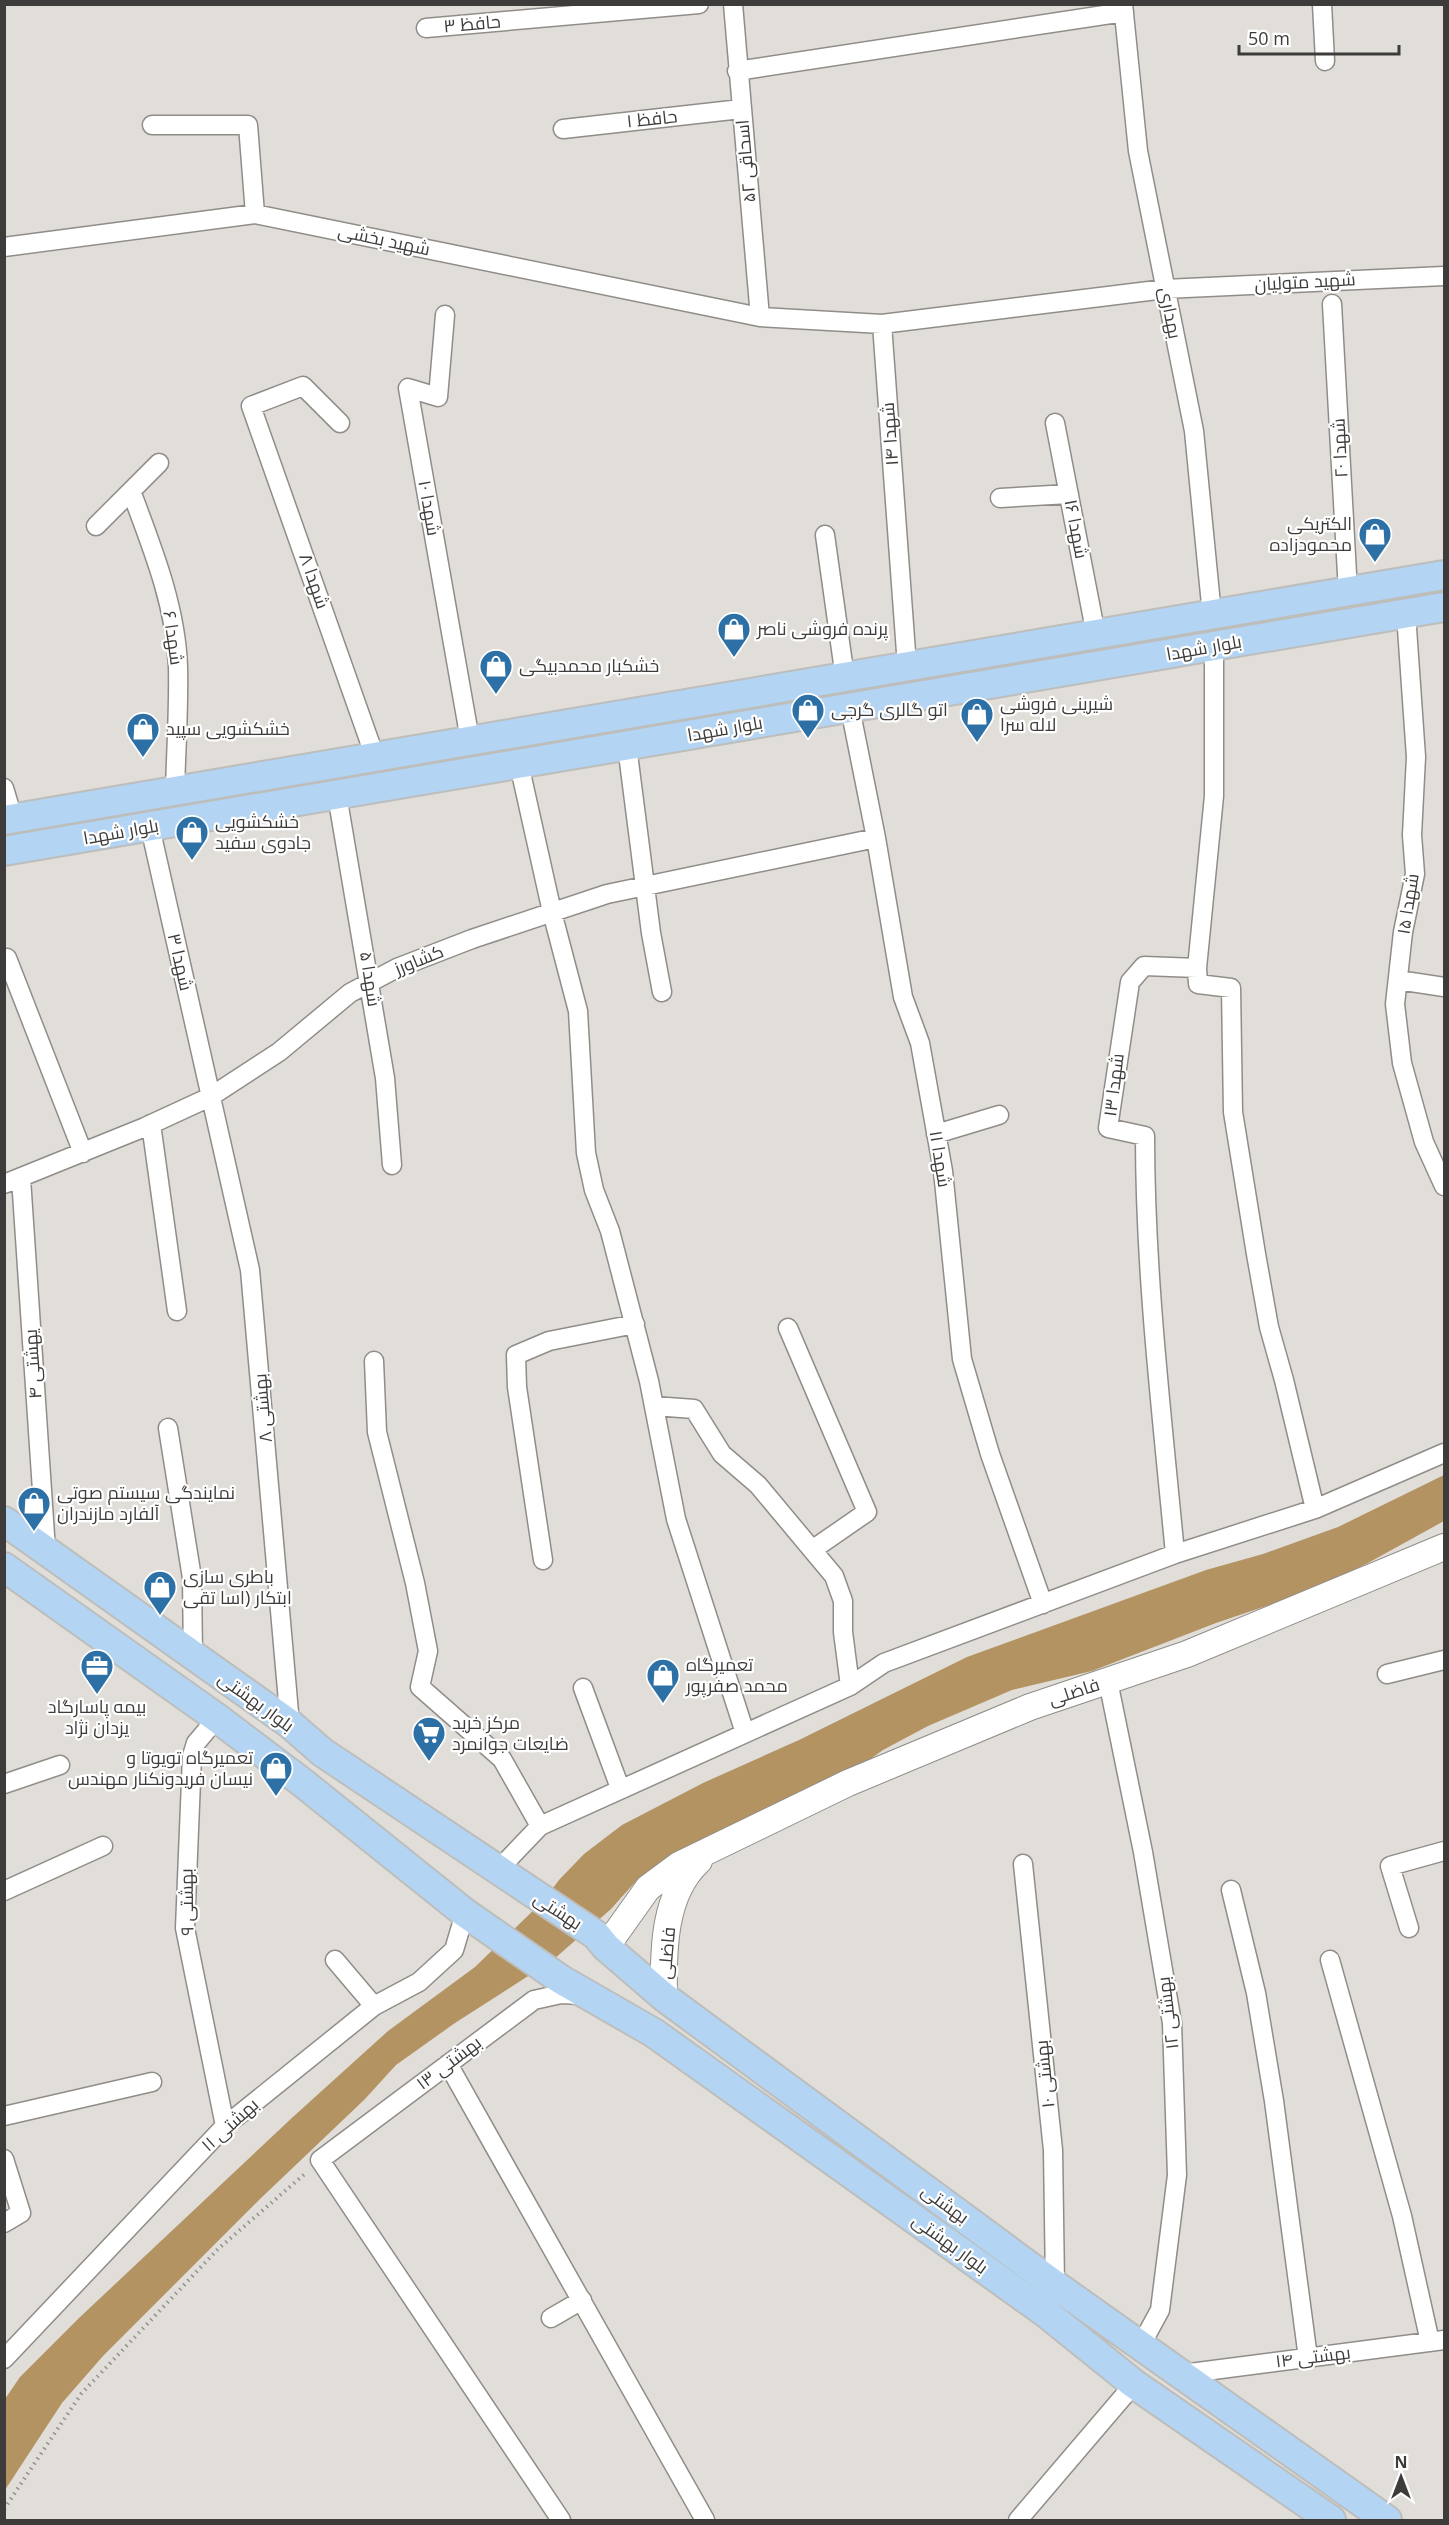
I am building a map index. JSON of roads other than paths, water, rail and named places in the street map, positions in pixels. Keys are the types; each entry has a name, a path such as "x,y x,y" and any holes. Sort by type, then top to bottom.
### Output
{"main road":[{"name":"بلوار شهدا","path":"9,819 1444,575"},
{"name":"بلوار شهدا","path":"4,851 1444,607"},
{"name":"بلوار بهشتی","path":"4,1521 290,1724 322,1752 504,1875"},
{"name":"فاضلی","path":"601,1941 648,1888 679,1865 849,1783 1030,1707 1187,1654 1444,1547"},
{"name":"بلوار بهشتی","path":"4,1567 217,1718 335,1808 471,1917 560,1979 673,2046 1046,2313 1134,2384 1331,2520"},
{"path":"303,1783 322,1752"},
{"path":"335,1808 360,1777"},
{"name":"فاضلی","path":"664,1997 663,1971 673,1903 684,1875 710,1850"},
{"name":"بهشتی","path":"504,1875 601,1941 664,1997 1056,2285 1387,2520"}],"street":[{"name":"حافظ ۳","path":"426,28 699,4"},
{"name":"اسحاقی ۵۲","path":"733,4 760,317"},
{"path":"1322,4 1325,61"},
{"path":"737,71 1124,8"},
{"name":"بهداری","path":"1124,8 1138,151 1194,431 1212,615"},
{"name":"حافظ ۱","path":"563,129 741,109"},
{"path":"152,125 248,125 255,214"},
{"name":"شهید بخشی","path":"4,247 255,214 760,317"},
{"name":"شهید متولیان","path":"882,324 1165,289 1444,276"},
{"name":"شهدا ۲۰","path":"1332,304 1348,592"},
{"name":"شهدا ۱۰","path":"445,315 438,397 408,388 470,741"},
{"path":"760,317 882,324"},
{"name":"شهدا ۱۴","path":"882,324 907,666"},
{"name":"شهدا ۸","path":"340,423 303,386 251,406 375,757"},
{"name":"شهدا ۱۶","path":"1055,423 1096,635"},
{"path":"96,526 159,463"},
{"name":"شهدا ۶","path":"131,491 156,557 172,616 178,666 174,791"},
{"path":"1000,498 1069,494"},
{"path":"825,535 845,678"},
{"name":"شهدا ۱۵","path":"1406,614 1416,757 1413,835 1415,874 1395,1004 1402,1063 1424,1142 1444,1186"},
{"path":"1214,646 1214,796 1197,968 1198,984 1231,988 1233,1112 1269,1327 1315,1509"},
{"name":"شهدا ۱۱","path":"850,708 876,838 903,998 920,1043 943,1171 962,1359 990,1454 1043,1604"},
{"path":"627,746 651,933 662,992"},
{"path":"519,764 552,912 578,1011 586,1153 594,1190 610,1231 634,1324 654,1406 676,1519 745,1734"},
{"path":"4,788 9,819"},
{"name":"شهدا ۵","path":"338,795 371,981 385,1078 392,1165"},
{"name":"شهدا ۳","path":"150,827 210,1096"},
{"name":"کشاورز","path":"13,1181 151,1124 210,1096 279,1052 350,993 397,968 472,939 607,894 876,838"},
{"path":"7,958 83,1153"},
{"name":"شهدا ۱۳","path":"1175,1554 1152,1308 1145,1199 1145,1136 1108,1128 1130,982 1144,966 1197,968"},
{"path":"1398,980 1444,987"},
{"name":"بهشتی ۸","path":"210,1096 251,1278 290,1724"},
{"path":"936,1134 999,1115"},
{"path":"151,1124 177,1311"},
{"name":"یهشتی ۴","path":"13,1181 45,1550"},
{"path":"543,1560 517,1388 516,1355 549,1341 634,1324"},
{"path":"788,1328 867,1512 813,1550"},
{"path":"374,1361 377,1432 415,1583 428,1651 420,1687 502,1758 540,1826"},
{"path":"654,1406 694,1408 722,1454 758,1485 834,1576 843,1601 843,1632 850,1686"},
{"path":"168,1428 192,1578 193,1656"},
{"path":"504,1875 540,1826 850,1686 884,1663 1175,1554 1315,1509 1444,1453"},
{"path":"1388,1674 1444,1660"},
{"name":"بهشتی ۱۲","path":"1108,1681 1143,1852 1172,2023 1177,2175 1160,2310 1141,2345"},
{"path":"583,1688 620,1788"},
{"name":"بهشتی ۹","path":"217,1718 196,1743 192,1756 185,1928 225,2126"},
{"path":"4,1784 60,1765"},
{"path":"4,1891 103,1846"},
{"path":"1409,1928 1390,1866 1444,1851"},
{"name":"بهشتی ۱۰","path":"1023,1864 1053,2150 1056,2285"},
{"path":"1231,1890 1256,1993 1274,2101 1308,2358"},
{"name":"بهشتی ۱۱","path":"4,2359 225,2126 374,2006 419,1982 454,1950 471,1917"},
{"path":"335,1960 374,2006"},
{"path":"1330,1960 1437,2341"},
{"name":"بهشتی ۱۳","path":"561,2520 320,2160 534,2000 561,1994 589,1996"},
{"path":"448,2064 705,2520"},
{"path":"4,2116 152,2082"},
{"path":"4,2159 21,2213 4,2223"},
{"path":"551,2318 582,2300"},
{"name":"بهشتی ۱۴","path":"1182,2374 1437,2341"},
{"path":"1018,2520 1134,2384"}],"place":[{"name":"الکتریکی محمودزاده","path":"1375,563"},
{"name":"پرنده فروشی ناصر","path":"734,658"},
{"name":"خشکبار محمدبیگی","path":"496,695"},
{"name":"اتو گالری گرجی","path":"808,739"},
{"name":"شیرینی فروشی لاله سرا","path":"977,743"},
{"name":"خشکشویی سپید","path":"143,758"},
{"name":"خشکشویی جادوی سفید","path":"192,861"},
{"name":"نمایندگی سیستم صوتی آلفارد مازندران","path":"34,1532"},
{"name":"باطری سازی ابتکار (اسا تقی","path":"160,1616"},
{"name":"بیمه پاسارگاد یزدان نژاد","path":"97,1695"},
{"name":"تعمیرگاه محمد صفرپور","path":"663,1704"},
{"name":"مرکز خرید ضایعات جوانمرد","path":"429,1762"},
{"name":"تعمیرگاه تویوتا و نیسان فریدونکنار مهندس","path":"276,1797"}]}
